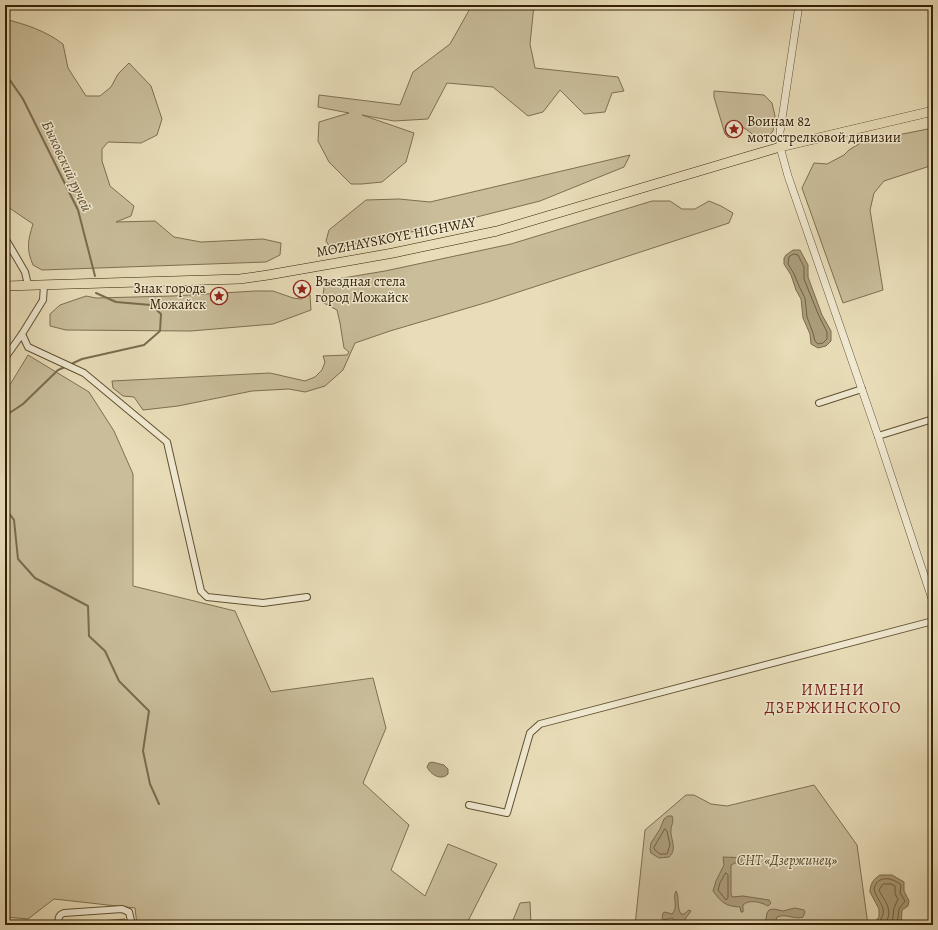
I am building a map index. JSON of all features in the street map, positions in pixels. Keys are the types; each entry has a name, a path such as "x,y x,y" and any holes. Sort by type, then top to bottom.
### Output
{"main road":[{"name":"MOZHAYSKOYE HIGHWAY","path":"5,286 240,278 268,275 400,252 522,225 780,147 933,111"}],"street":[{"path":"799,5 781,124 780,147 788,176 932,597"},
{"path":"5,238 25,272 28,285"},
{"path":"5,358 22,334 42,300 44,285"},
{"path":"22,334 28,347 84,373 167,442 201,591 207,597 263,603 307,597"},
{"path":"819,402 862,389"},
{"path":"878,436 933,419"},
{"path":"469,805 507,813 530,733 540,724 933,621"},
{"path":"59,925 58,918 60,914 122,909 129,912 132,925"}],"green space":[{"path":"472,5 534,5 530,44 535,68 618,77 624,91 612,93 605,112 584,114 560,90 543,112 528,116 493,87 447,83 428,119 394,121 362,115 414,133 406,162 382,182 351,184 329,162 318,141 319,122 349,113 318,107 319,95 400,105 413,72 450,44"},
{"path":"5,19 35,28 63,44 68,68 86,96 100,96 111,87 118,74 129,63 151,86 162,119 157,135 141,143 108,142 102,149 102,161 110,186 134,206 131,216 116,222 155,221 174,237 201,242 263,239 281,243 280,255 266,262 42,270 33,265 29,254 28,244 33,224 5,205"},
{"path":"714,91 764,95 772,103 775,116 773,131 761,142 742,127 728,124 731,134 729,138 725,134 714,97"},
{"path":"933,128 933,165 884,181 874,193 870,210 883,290 843,303 802,188 814,163 827,164 844,155 862,142"},
{"path":"630,155 624,167 540,201 453,223 331,249 326,241 329,230 366,200 399,199 430,202"},
{"path":"652,201 670,201 682,209 695,209 709,201 733,213 729,223 488,302 355,343 343,370 325,386 305,392 289,389 252,391 178,406 143,410 134,397 123,396 113,388 112,381 270,373 305,381 315,377 322,370 325,362 323,356 347,355 349,352 344,348 337,310 322,302 325,281 385,271 511,244"},
{"path":"307,290 310,295 311,310 273,324 191,331 66,330 50,326 50,314 60,305 86,296 96,298 173,296 273,291 293,298 301,299 305,297"},
{"path":"28,355 89,392 114,431 133,474 133,586 235,611 271,692 373,678 386,728 363,783 409,825 391,870 425,896 448,844 497,864 466,925 137,925 135,908 54,899 28,919 5,917 5,393"},
{"name":"СНТ «Дзержинец»","path":"814,785 857,845 868,925 635,925 645,830 686,795 694,795 711,804 727,806"},
{"path":"530,902 531,925 511,925 520,903"},
{"path":"125,919 126,925 52,925"}],"water":[{"path":"793,250 800,250 808,265 808,277 822,315 831,331 831,341 826,346 818,348 811,344 810,334 803,318 801,299 791,275 784,264 784,258"},
{"path":"432,762 444,765 448,769 448,774 442,777 434,775 427,767 429,763"},
{"path":"668,816 672,816 673,820 671,833 673,851 669,857 659,858 651,853 651,843 660,829 664,819"},
{"path":"723,857 751,858 754,860 752,863 735,863 731,865 731,894 732,897 743,896 769,900 771,903 768,906 759,902 748,902 743,905 743,912 741,912 740,907 727,905 719,898 713,891 724,865"},
{"path":"880,875 892,875 904,882 904,891 909,901 908,906 902,910 901,925 873,924 879,917 879,909 870,892 870,889 874,880"},
{"path":"676,891 681,914 684,914 689,910 691,911 685,919 685,925 679,925 672,918 662,919 663,913 665,912 672,914 674,911"},
{"path":"795,908 804,910 805,912 803,917 796,918 780,916 777,917 774,925 765,925 769,910 774,909 783,911"}],"waterway":[{"name":"Быковский ручей","path":"5,73 23,99 78,210 95,276"},
{"name":"Быковский ручей","path":"69,365 82,359 144,345 160,331 161,314 151,305 116,302 96,293"},
{"name":"Быковский ручей","path":"5,416 23,404 58,370 65,367"},
{"name":"Быковский ручей","path":"5,508 14,520 18,559 35,578 88,606 89,636 105,651 119,681 149,711 143,751 150,784 159,804"}],"place":[{"name":"Воинам 82 мотострелковой дивизии","path":"734,129"},
{"name":"Въездная стела город Можайск","path":"302,289"},
{"name":"Знак города Можайск","path":"219,296"}],"district":[{"name":"ИМЕНИ ДЗЕРЖИНСКОГО","path":"833,699"}]}
